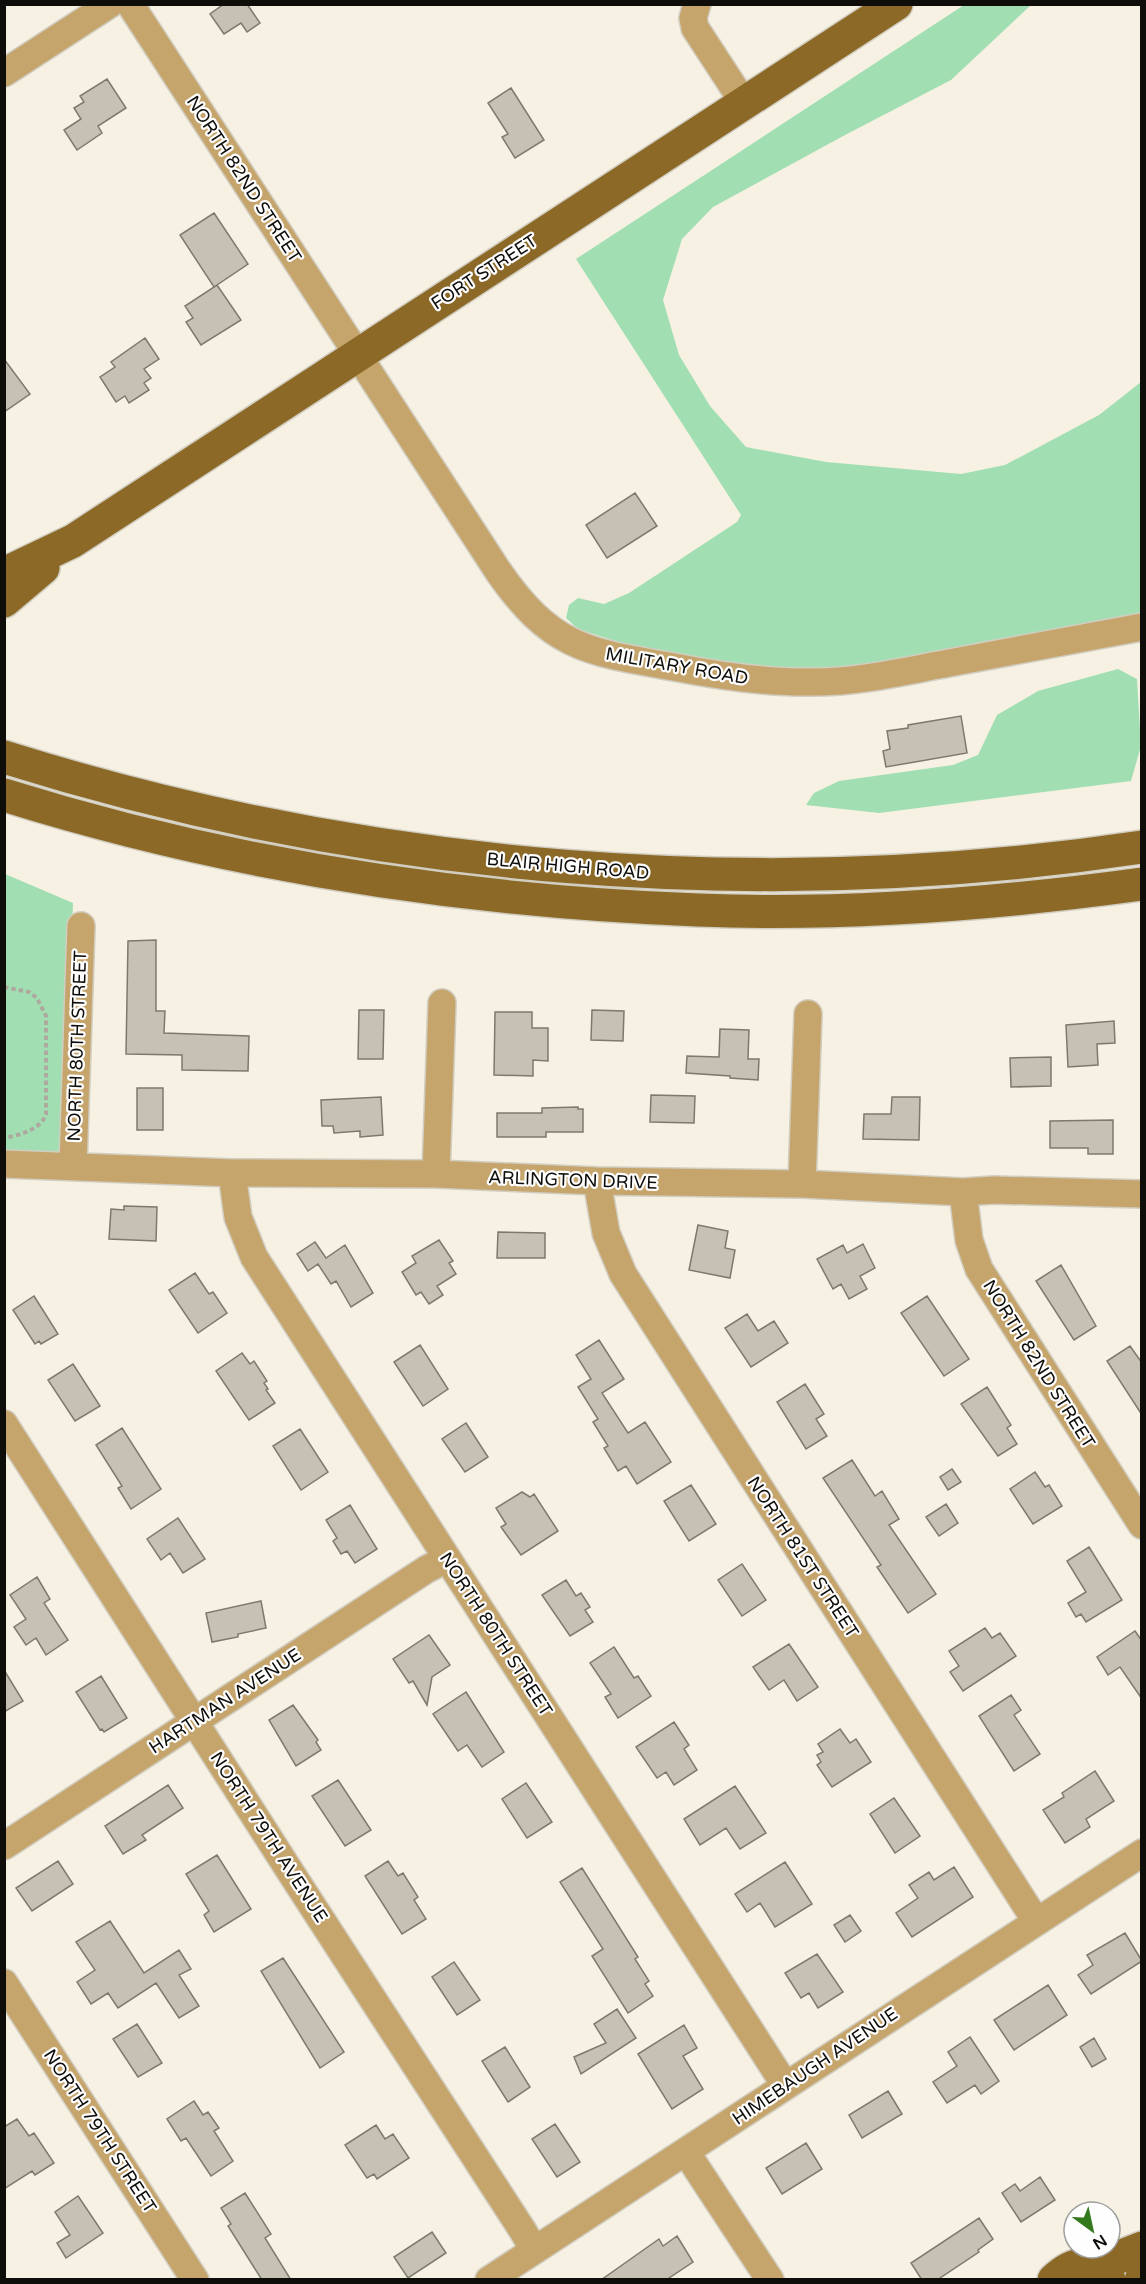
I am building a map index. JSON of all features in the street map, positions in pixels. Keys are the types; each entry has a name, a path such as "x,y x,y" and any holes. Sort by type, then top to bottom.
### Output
{"main road":[{"name":"FORT STREET","path":"4,601 73,541 744,103 861,14 896,4"},
{"name":"FORT STREET","path":"4,574 73,541"},
{"name":"BLAIR HIGH ROAD","path":"4,757 198,810 273,825 491,860 586,868 714,876 781,876 959,867 1090,855 1142,847"},
{"name":"BLAIR HIGH ROAD","path":"4,795 124,828 274,863 456,890 552,901 700,910 840,910 989,902 1142,884"},
{"path":"1054,2280 1070,2267 1101,2272 1104,2263 1142,2248"}],"street":[{"path":"4,73 110,4"},
{"name":"NORTH 82ND STREET","path":"130,4 356,355"},
{"path":"697,5 693,18 695,28 744,103"},
{"name":"MILITARY ROAD","path":"356,355 518,599 542,624 572,643 590,650 720,676 763,681 816,682 872,677 1142,627"},
{"name":"NORTH 80TH STREET","path":"73,1166 81,926"},
{"path":"436,1174 442,1003"},
{"path":"802,1184 808,1014"},
{"name":"ARLINGTON DRIVE","path":"4,1164 232,1173 436,1174 597,1181 802,1184 963,1192 994,1190 1142,1194"},
{"name":"NORTH 80TH STREET","path":"232,1173 238,1217 254,1257 785,2085"},
{"name":"NORTH 81ST STREET","path":"597,1181 606,1233 623,1274 1036,1922"},
{"name":"NORTH 82ND STREET","path":"963,1192 969,1240 979,1269 1142,1525"},
{"name":"NORTH 79TH AVENUE","path":"4,1424 534,2250"},
{"name":"HARTMAN AVENUE","path":"4,1846 427,1569 447,1559"},
{"name":"HIMEBAUGH AVENUE","path":"489,2280 1142,1853"},
{"name":"NORTH 79TH STREET","path":"4,1983 195,2280"},
{"path":"686,2152 770,2280"}],"path":[{"path":"4,987 28,992 37,998 46,1016 46,1114 44,1121 24,1134 4,1138"}],"green space":[{"path":"964,5 1031,5 951,80 713,207 682,239 663,300 679,355 710,406 746,447 826,462 961,474 1005,465 1099,415 1141,382 1141,617 871,667 799,673 641,649 578,629 566,618 569,605 578,598 604,604 629,593 737,522 741,515 576,259"},
{"path":"1118,669 1137,679 1141,746 1131,781 879,813 806,805 814,793 839,781 953,765 978,755 997,715 1038,691"},
{"path":"5,874 73,903 65,1139 63,1148 57,1153 5,1155"}],"building":[{"path":"224,4 247,4 260,23 247,32 241,23 224,34 210,14"},
{"path":"107,79 126,108 98,126 102,133 77,150 64,130 81,119 74,108 84,102 80,96"},
{"path":"511,88 544,140 515,158 502,137 508,134 488,103"},
{"path":"214,213 248,264 214,287 180,235"},
{"path":"217,285 241,320 201,345 186,322 193,318 185,306"},
{"path":"145,338 159,359 144,369 151,378 144,383 149,390 129,403 125,396 116,402 100,377 115,367 111,362"},
{"path":"4,359 30,394 4,412"},
{"path":"635,493 657,526 607,558 586,525"},
{"path":"961,716 967,753 886,767 883,751 890,749 887,731"},
{"path":"156,940 156,1011 165,1011 164,1033 249,1036 248,1071 182,1070 182,1055 126,1054 128,941"},
{"path":"359,1010 384,1010 383,1059 358,1059"},
{"path":"592,1010 624,1011 623,1041 591,1040"},
{"path":"495,1012 532,1012 532,1028 548,1028 548,1061 533,1060 533,1076 494,1075"},
{"path":"1114,1021 1115,1043 1097,1044 1098,1065 1068,1067 1066,1025"},
{"path":"720,1029 749,1030 748,1059 759,1059 758,1080 686,1073 687,1056 719,1057"},
{"path":"1051,1057 1051,1086 1011,1087 1010,1058"},
{"path":"137,1088 163,1088 163,1130 137,1130"},
{"path":"651,1095 695,1096 694,1123 650,1122"},
{"path":"381,1097 383,1135 360,1137 360,1131 334,1133 333,1126 322,1126 321,1100"},
{"path":"892,1097 920,1097 919,1140 863,1139 864,1114 891,1114"},
{"path":"578,1107 578,1109 583,1109 583,1132 546,1132 546,1137 497,1137 497,1113 542,1113 542,1108"},
{"path":"1113,1120 1113,1154 1088,1154 1088,1148 1050,1148 1050,1121"},
{"path":"124,1206 157,1207 156,1241 109,1239 111,1209 124,1210"},
{"path":"698,1225 728,1231 725,1248 735,1250 730,1278 689,1270"},
{"path":"498,1232 545,1233 545,1258 497,1258"},
{"path":"439,1240 453,1261 449,1263 456,1274 437,1286 443,1295 429,1304 421,1292 416,1295 402,1272 416,1263 412,1256"},
{"path":"315,1242 326,1258 345,1245 373,1293 351,1307 336,1281 331,1284 318,1264 308,1271 297,1254"},
{"path":"863,1244 875,1268 860,1276 867,1289 849,1299 841,1284 833,1289 817,1259 843,1245 847,1253"},
{"path":"1061,1265 1096,1326 1074,1340 1036,1281"},
{"path":"195,1273 209,1294 213,1292 227,1313 198,1333 169,1290"},
{"path":"34,1296 58,1334 41,1344 39,1341 35,1344 13,1310"},
{"path":"927,1296 969,1359 944,1376 901,1313"},
{"path":"747,1314 758,1331 774,1321 788,1343 751,1367 725,1328"},
{"path":"599,1340 624,1379 602,1393 628,1433 645,1422 671,1462 637,1484 626,1466 618,1471 604,1448 608,1446 593,1422 598,1419 578,1387 591,1379 576,1355"},
{"path":"420,1345 448,1389 423,1406 394,1362"},
{"path":"1130,1346 1142,1363 1142,1415 1107,1361"},
{"path":"242,1353 250,1364 254,1361 267,1381 264,1383 268,1389 266,1390 275,1403 249,1420 216,1371"},
{"path":"73,1364 100,1406 75,1421 48,1380"},
{"path":"805,1384 824,1414 816,1419 827,1436 806,1449 777,1402"},
{"path":"987,1387 1011,1425 1007,1428 1017,1444 998,1456 961,1404"},
{"path":"466,1423 488,1457 465,1472 442,1439"},
{"path":"122,1428 161,1489 131,1509 118,1488 122,1486 96,1445"},
{"path":"300,1429 328,1472 301,1490 273,1446"},
{"path":"852,1460 875,1496 882,1491 899,1519 889,1525 936,1594 908,1613 877,1567 881,1565 823,1478"},
{"path":"952,1469 961,1482 948,1490 940,1477"},
{"path":"1035,1472 1045,1487 1049,1485 1062,1506 1033,1524 1010,1489"},
{"path":"691,1485 716,1524 689,1541 664,1501"},
{"path":"522,1492 530,1497 534,1494 558,1531 521,1555 501,1527 506,1524 496,1508"},
{"path":"946,1504 958,1523 939,1536 926,1517"},
{"path":"350,1505 377,1549 355,1563 347,1551 341,1554 333,1541 337,1538 326,1520"},
{"path":"178,1518 205,1559 183,1573 170,1553 161,1560 147,1539"},
{"path":"1089,1547 1122,1600 1086,1622 1081,1614 1076,1617 1068,1603 1086,1592 1067,1561"},
{"path":"742,1564 766,1600 742,1616 718,1580"},
{"path":"37,1577 50,1599 44,1603 68,1640 46,1655 36,1638 26,1645 14,1627 26,1619 10,1595"},
{"path":"566,1580 576,1596 581,1593 590,1607 585,1610 593,1622 570,1636 542,1595"},
{"path":"261,1601 266,1628 212,1642 206,1613"},
{"path":"985,1628 992,1638 1000,1633 1016,1656 963,1691 950,1672 959,1666 949,1651"},
{"path":"1135,1631 1142,1641 1142,1699 1120,1667 1108,1675 1097,1657"},
{"path":"429,1635 450,1665 432,1677 427,1705 413,1681 409,1683 393,1659"},
{"path":"789,1644 818,1687 797,1701 784,1680 769,1690 753,1667"},
{"path":"614,1647 634,1678 638,1676 651,1696 618,1718 605,1697 611,1694 590,1663"},
{"path":"4,1670 23,1701 4,1712"},
{"path":"101,1676 127,1718 104,1732 100,1730 76,1692"},
{"path":"466,1692 504,1752 482,1767 467,1745 458,1751 433,1714"},
{"path":"1011,1695 1021,1710 1014,1715 1040,1754 1014,1771 979,1716"},
{"path":"293,1705 318,1740 316,1742 321,1750 296,1766 269,1720"},
{"path":"674,1722 689,1745 684,1749 697,1770 674,1785 666,1772 657,1778 636,1747"},
{"path":"840,1729 850,1743 856,1739 871,1762 832,1787 817,1765 821,1762 817,1755 823,1752 818,1744"},
{"path":"1095,1771 1114,1801 1086,1819 1090,1827 1065,1843 1043,1810 1064,1797 1062,1793"},
{"path":"338,1780 371,1830 345,1846 312,1796"},
{"path":"526,1783 552,1822 527,1838 502,1799"},
{"path":"168,1785 183,1808 142,1835 146,1840 123,1854 105,1826"},
{"path":"735,1786 766,1833 740,1849 726,1828 700,1845 684,1819"},
{"path":"894,1798 920,1836 895,1853 870,1814"},
{"path":"217,1855 251,1909 214,1932 204,1915 209,1911 186,1874"},
{"path":"58,1861 73,1884 32,1911 16,1888"},
{"path":"388,1861 398,1876 403,1873 418,1897 414,1900 426,1919 402,1934 365,1876"},
{"path":"785,1862 812,1904 775,1927 760,1903 747,1912 735,1894"},
{"path":"954,1867 973,1897 912,1937 896,1913 918,1898 909,1885 929,1872 934,1880"},
{"path":"582,1868 638,1957 635,1959 649,1981 645,1984 653,1996 628,2013 592,1956 603,1949 560,1882"},
{"path":"850,1915 861,1931 845,1942 834,1925"},
{"path":"110,1921 144,1973 179,1950 191,1969 179,1975 199,2006 179,2018 156,1983 118,2008 108,1993 91,2004 77,1982 95,1970 76,1942"},
{"path":"1125,1933 1142,1961 1091,1994 1078,1975 1093,1965 1087,1955"},
{"path":"817,1954 843,1992 818,2008 809,1993 801,1998 785,1973"},
{"path":"283,1958 344,2052 320,2068 261,1971"},
{"path":"454,1962 480,2000 457,2015 432,1977"},
{"path":"1048,1985 1067,2015 1014,2050 994,2020"},
{"path":"617,2009 636,2038 581,2074 574,2057 606,2043 594,2024"},
{"path":"137,2024 162,2063 138,2077 113,2039"},
{"path":"684,2025 697,2048 683,2056 703,2089 672,2109 638,2054"},
{"path":"970,2037 999,2081 981,2094 975,2085 947,2103 933,2082 957,2066 948,2052"},
{"path":"1094,2038 1106,2059 1092,2067 1080,2047"},
{"path":"505,2047 530,2087 508,2102 482,2061"},
{"path":"888,2091 902,2114 862,2138 849,2115"},
{"path":"194,2101 203,2115 208,2112 219,2128 214,2131 233,2161 211,2176 186,2138 181,2141 167,2119"},
{"path":"17,2119 29,2136 34,2133 54,2163 35,2175 32,2171 4,2189 4,2127"},
{"path":"555,2124 580,2162 557,2177 532,2139"},
{"path":"376,2125 385,2139 393,2134 409,2158 377,2179 374,2174 367,2178 345,2145"},
{"path":"806,2143 822,2169 782,2194 766,2168"},
{"path":"1040,2177 1055,2200 1021,2222 1002,2193 1015,2184 1020,2191"},
{"path":"245,2193 271,2234 265,2238 291,2280 262,2280 228,2226 231,2224 221,2208"},
{"path":"78,2196 103,2233 66,2258 57,2243 70,2235 55,2212"},
{"path":"979,2218 993,2239 978,2250 979,2252 937,2280 922,2280 911,2263"},
{"path":"432,2232 446,2253 408,2278 394,2257"},
{"path":"677,2236 693,2262 666,2280 601,2280 659,2239 663,2246"}]}
